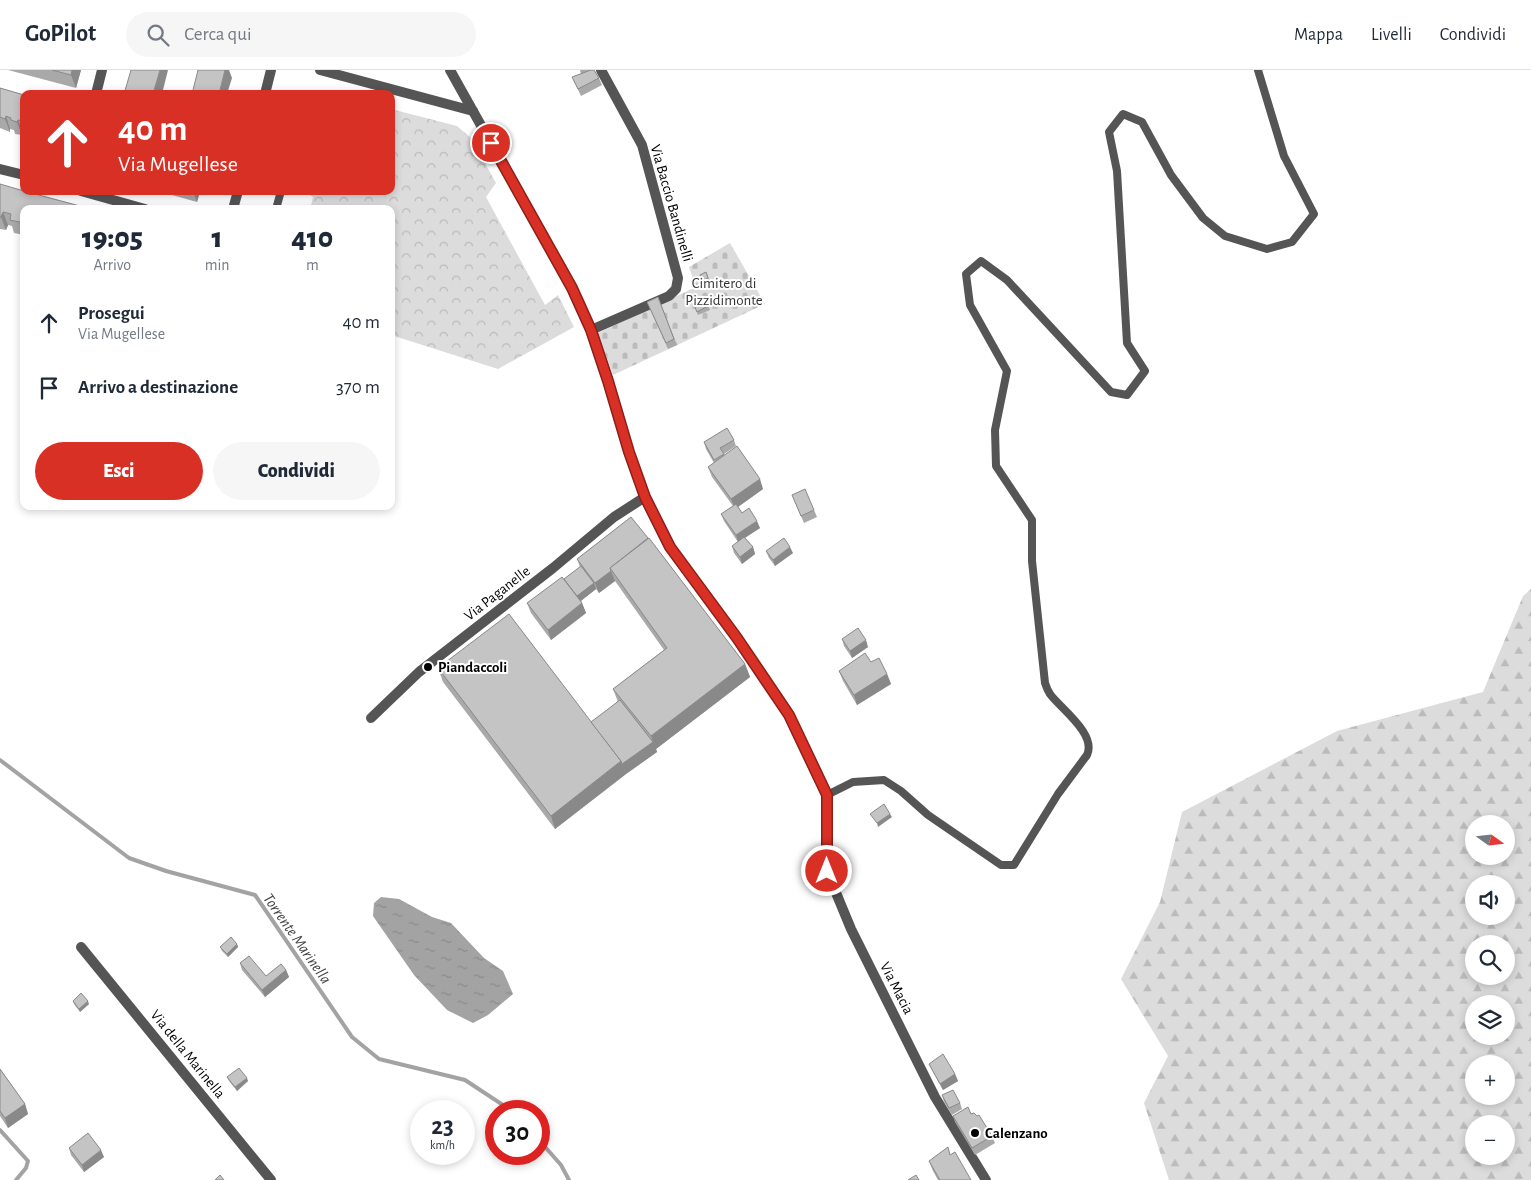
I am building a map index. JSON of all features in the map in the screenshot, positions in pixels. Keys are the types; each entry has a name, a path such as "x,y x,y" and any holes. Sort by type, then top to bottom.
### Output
{"street":[{"path":"97,90 102,70"},
{"path":"266,90 271,70"},
{"path":"320,70 394,90"},
{"path":"450,70 572,288 591,330 645,497 670,547 737,638 789,715 827,795"},
{"name":"Via Baccio Bandinelli","path":"591,330 670,296 676,289 678,278 642,146 601,70"},
{"path":"395,90 472,111"},
{"path":"0,169 20,174"},
{"path":"95,195 131,205"},
{"name":"Via Paganelle","path":"371,718 420,672 553,568 614,517 645,497"},
{"name":"Via Macia","path":"827,795 827,871 850,930 935,1097 986,1180"},
{"name":"Via della Marinella","path":"81,947 271,1180"}],"lane":[{"path":"827,795 853,782 884,780 901,791 928,815 1001,865 1014,865 1058,794 1087,755 1089,744 1078,722 1049,693 1045,683 1032,561 1032,520 996,466 995,430 1006,371 970,305 966,274 982,261 1001,275 1111,392 1128,395 1145,371 1127,343 1116,172 1109,132 1122,114 1142,122 1172,175 1203,218 1225,236 1267,249 1292,242 1314,214 1284,156 1258,70"}],"green space":[{"path":"395,110 457,126 471,138 496,183 486,197 545,305 558,295 574,327 498,369 395,336 395,205 311,205 313,197 310,195 395,195"},
{"name":"Cimitero di Pizzidimonte","path":"730,243 765,304 613,375 598,333 696,287 689,267"},
{"path":"1531,589 1531,1180 1169,1180 1144,1103 1168,1056 1121,979 1160,902 1182,812 1337,731 1483,692 1523,596"}],"water":[{"path":"381,897 399,899 432,917 451,923 484,958 503,971 513,994 488,1015 473,1023 447,1010 414,975 373,916 374,903"}],"building":[{"path":"52,70 72,70 71,75"},
{"path":"131,70 160,70 154,90 125,90"},
{"path":"198,70 225,70 220,90 193,90"},
{"path":"594,70 599,78 578,89 572,77"},
{"path":"0,88 20,94 20,120 17,122 6,116 5,119 0,117"},
{"path":"0,184 20,190 20,195 39,195 76,205 20,205 20,222 10,220 11,214 3,212 0,217"},
{"path":"706,272 708,278 702,281 700,275"},
{"path":"658,297 674,339 666,343 647,302"},
{"path":"706,300 708,306 697,312 694,305"},
{"path":"727,428 734,440 720,448 724,454 714,460 704,442"},
{"path":"737,446 760,479 731,499 708,467"},
{"path":"805,489 814,510 801,516 792,495"},
{"path":"736,504 742,513 749,508 757,521 736,535 721,514"},
{"path":"631,517 648,538 610,568 611,571 595,583 577,559"},
{"path":"744,537 753,547 740,557 732,546"},
{"path":"649,538 745,664 651,736 613,689 667,648 610,568"},
{"path":"784,538 790,547 773,560 766,551"},
{"path":"581,566 594,583 577,596 564,579"},
{"path":"562,577 582,603 548,630 527,603"},
{"path":"509,614 621,761 551,816 438,668"},
{"path":"858,628 866,640 850,651 842,639"},
{"path":"865,653 871,662 879,658 887,674 854,695 839,671"},
{"path":"620,700 653,742 622,764 591,722"},
{"path":"884,804 890,814 877,823 870,814"},
{"path":"231,937 237,944 227,954 220,947"},
{"path":"249,956 266,976 281,964 286,970 262,990 240,963"},
{"path":"81,993 88,1001 79,1009 73,1001"},
{"path":"943,1054 955,1074 940,1084 929,1064"},
{"path":"239,1068 247,1078 235,1087 227,1077"},
{"path":"0,1069 25,1104 5,1118 0,1111"},
{"path":"953,1090 960,1103 949,1108 942,1095"},
{"name":"Calenzano","path":"968,1107 971,1114 979,1115 992,1136 972,1148 953,1116"},
{"path":"88,1133 101,1150 82,1165 69,1148"},
{"path":"948,1147 950,1155 955,1152 971,1180 940,1180 929,1161"},
{"path":"220,1175 224,1180 215,1180"},
{"path":"916,1175 919,1180 908,1180"}],"waterway":[{"name":"Torrente Marinella","path":"0,760 129,858 166,871 255,895 352,1037 379,1059 465,1080 495,1100"},
{"path":"0,1130 28,1161 26,1168 16,1180"},
{"name":"Torrente Marinella","path":"550,1152 561,1165 569,1180"}],"place":[{"name":"Piandaccoli","path":"428,667"},
{"name":"Calenzano","path":"975,1133"}],"route":[{"path":"491,143 572,288 591,330 645,497 670,547 737,638 789,715 827,795 827,871"}]}
